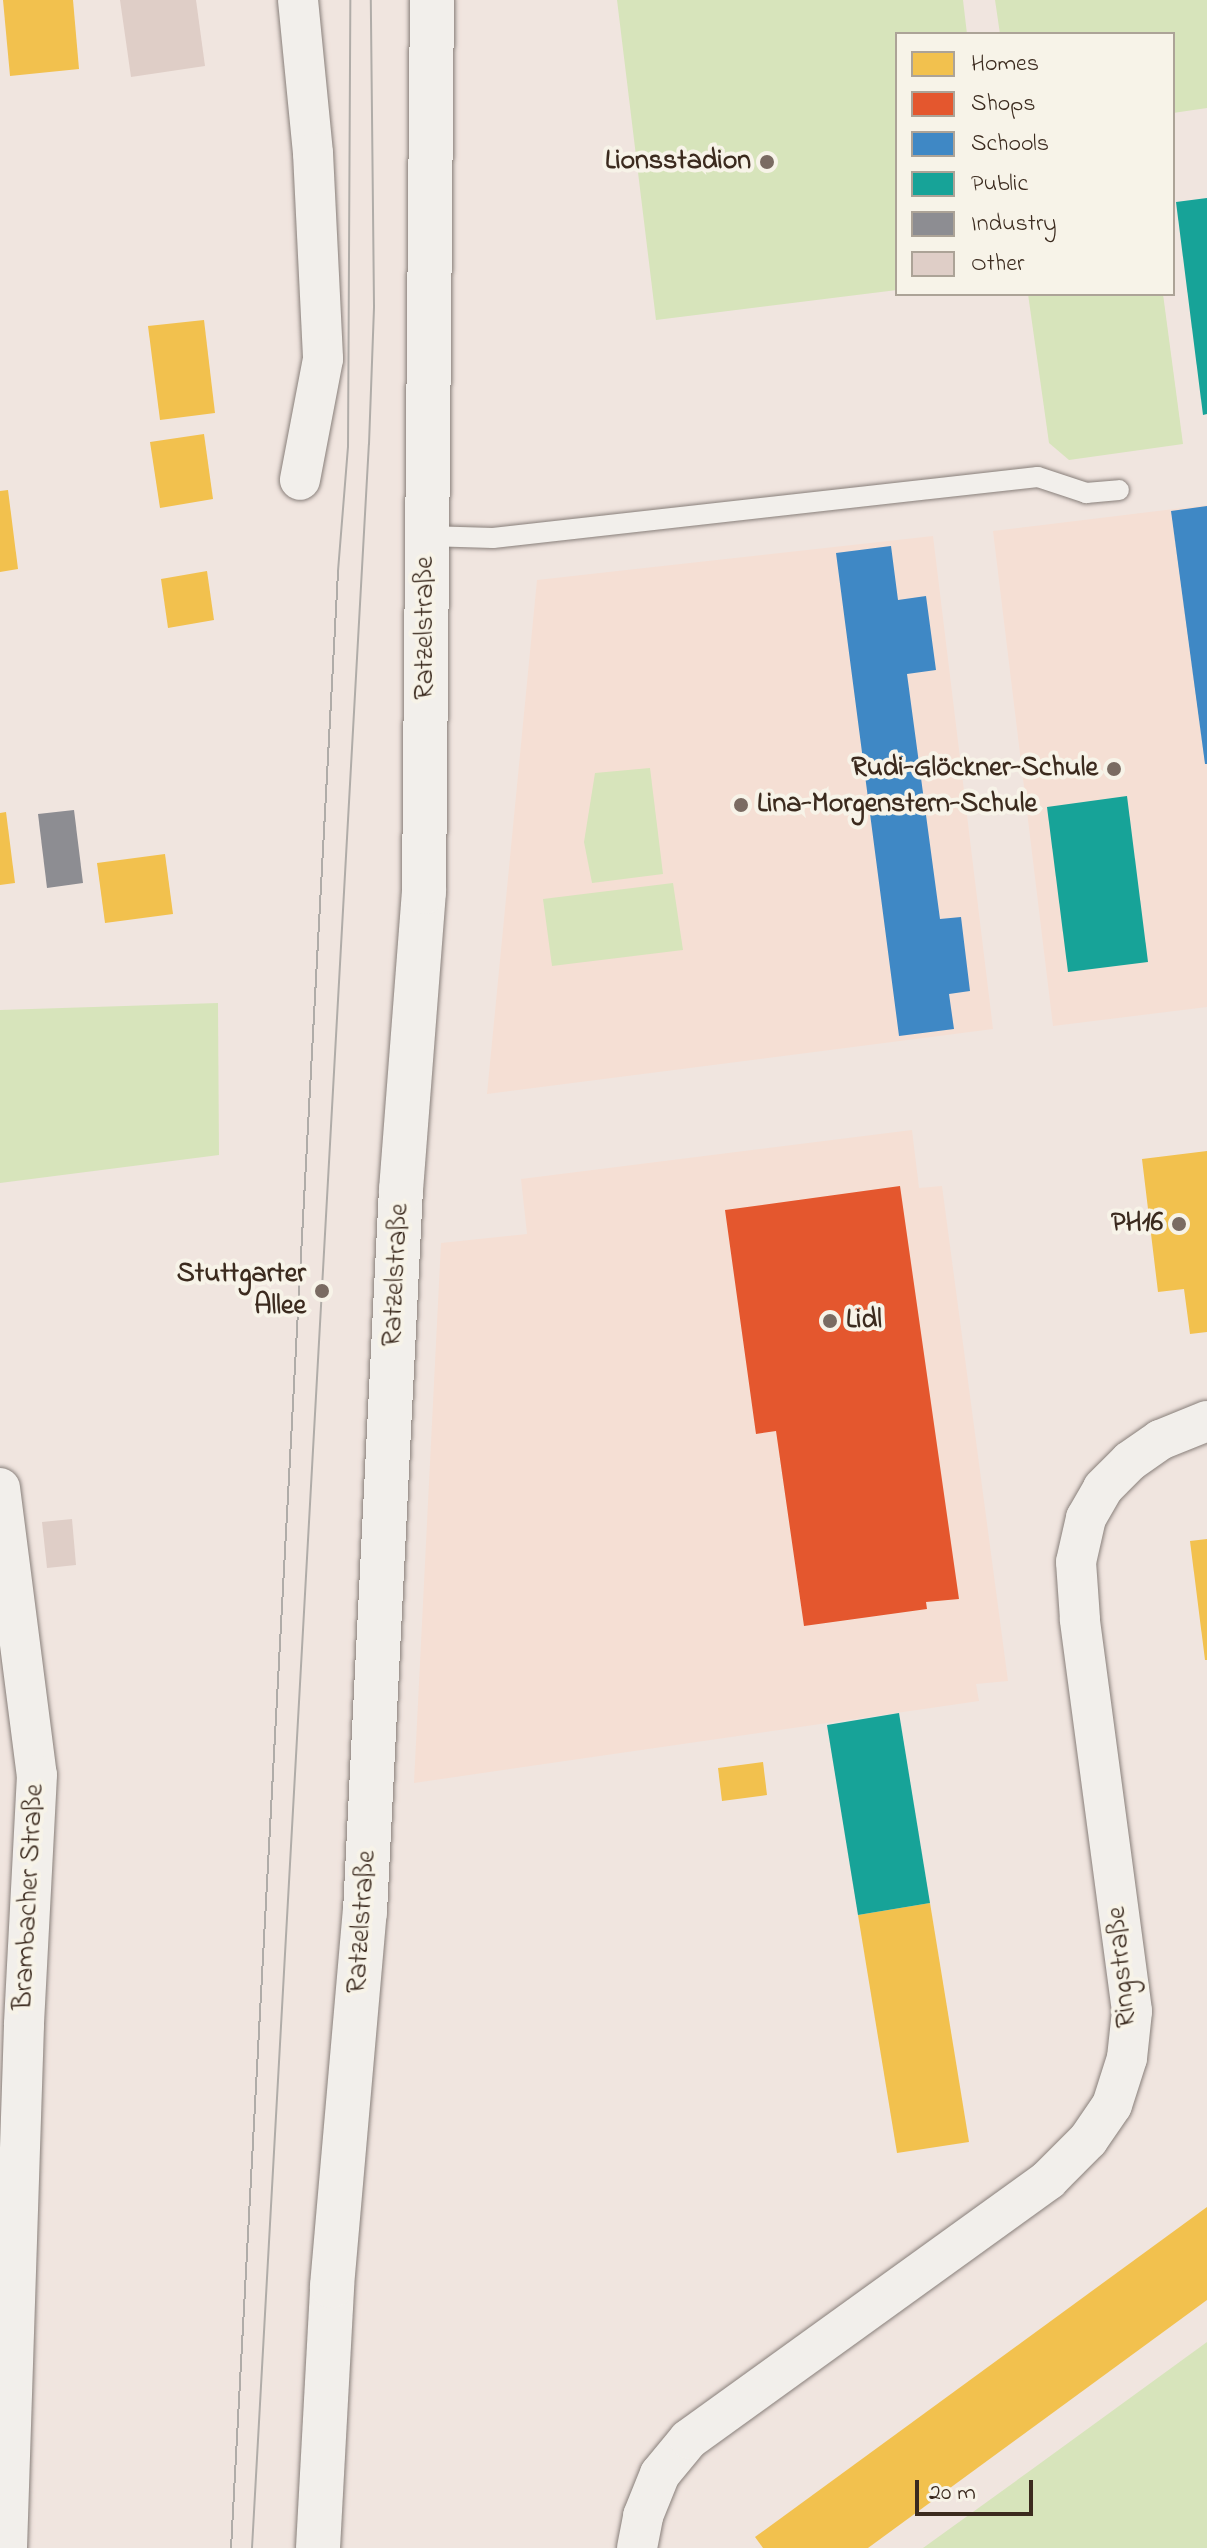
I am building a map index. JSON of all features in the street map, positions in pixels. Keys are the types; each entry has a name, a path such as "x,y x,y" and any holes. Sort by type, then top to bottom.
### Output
{"main road":[{"name":"Ratzelstraße","path":"318,2548 332,2286 365,1912 401,1190 424,892 432,0"}],"street":[{"path":"298,0 313,153 323,359 300,480"},
{"name":"Ringstraße","path":"637,2548 643,2516 660,2474 689,2439 1048,2180 1088,2140 1112,2105 1127,2058 1132,2011 1080,1619 1076,1562 1086,1518 1103,1488 1130,1461 1160,1440 1207,1421"},
{"name":"Brambacher Straße","path":"0,1488 10,1639 37,1775 24,2025 7,2548"}],"lane":[{"path":"427,536 493,538 1038,477 1086,493 1119,490"}],"shaded area":[{"name":"Rudi-Glöckner-Schule","path":"1207,505 1207,1007 1053,1026 993,531"},
{"name":"Lina-Morgenstern-Schule","path":"933,536 993,1029 487,1094 537,580"},
{"path":"912,1130 919,1188 942,1186 1008,1681 976,1684 979,1701 414,1783 441,1243 527,1234 521,1179"}],"green space":[{"name":"Lionsstadion","path":"617,0 963,0 967,32 895,32 895,290 656,320"},
{"path":"995,0 1207,0 1207,108 1175,113 1175,32 1000,32"},
{"path":"1028,296 1163,296 1183,444 1069,460 1049,443"},
{"path":"650,768 663,874 592,883 584,842 595,773"},
{"path":"673,883 683,950 552,966 543,899"},
{"path":"218,1003 219,1155 0,1183 0,1010"},
{"path":"1207,2342 1207,2548 923,2548 1031,2470"}],"building: Homes":[{"path":"3,0 73,0 79,69 10,76"},
{"path":"204,320 215,413 160,420 148,326"},
{"path":"204,434 213,499 160,508 150,442"},
{"path":"8,490 18,569 0,572 0,491"},
{"path":"207,571 214,620 168,628 161,579"},
{"path":"6,812 15,883 0,885 0,813"},
{"path":"165,854 173,914 105,923 97,863"},
{"name":"PH16","path":"1207,1151 1207,1332 1190,1334 1184,1289 1158,1292 1142,1159"},
{"path":"1207,1539 1207,1660 1205,1660 1190,1541"},
{"path":"763,1762 767,1795 722,1801 718,1768"},
{"path":"930,1903 969,2142 897,2153 858,1915"},
{"path":"1207,2207 1207,2300 868,2548 763,2548 755,2537"}],"building: Shops":[{"name":"Lidl","path":"900,1186 959,1599 926,1602 927,1609 804,1626 776,1431 756,1434 725,1210"}],"building: Schools":[{"path":"1207,506 1207,764 1205,764 1171,511"},
{"path":"891,546 898,600 926,596 936,670 907,674 940,919 961,917 970,991 949,994 954,1029 899,1036 836,553"}],"building: Public":[{"path":"1207,198 1207,414 1203,415 1176,202"},
{"path":"1127,796 1148,962 1068,972 1047,807"},
{"path":"899,1713 930,1903 858,1915 827,1725"}],"building: Industry":[{"path":"74,810 83,883 47,888 38,814"}],"building: Other":[{"path":"120,0 196,0 205,66 131,77"},
{"path":"72,1519 76,1565 47,1568 42,1522"}],"tram line":[{"path":"231,2548 338,571 348,447 350,0"},
{"path":"252,2548 369,444 374,306 371,0"}],"place":[{"name":"Lionsstadion","path":"767,162"},
{"name":"Rudi-Glöckner-Schule","path":"1114,769"},
{"name":"Lina-Morgenstern-Schule","path":"741,805"},
{"name":"PH16","path":"1179,1224"},
{"name":"Stuttgarter Allee","path":"322,1291"},
{"name":"Lidl","path":"830,1321"}]}
